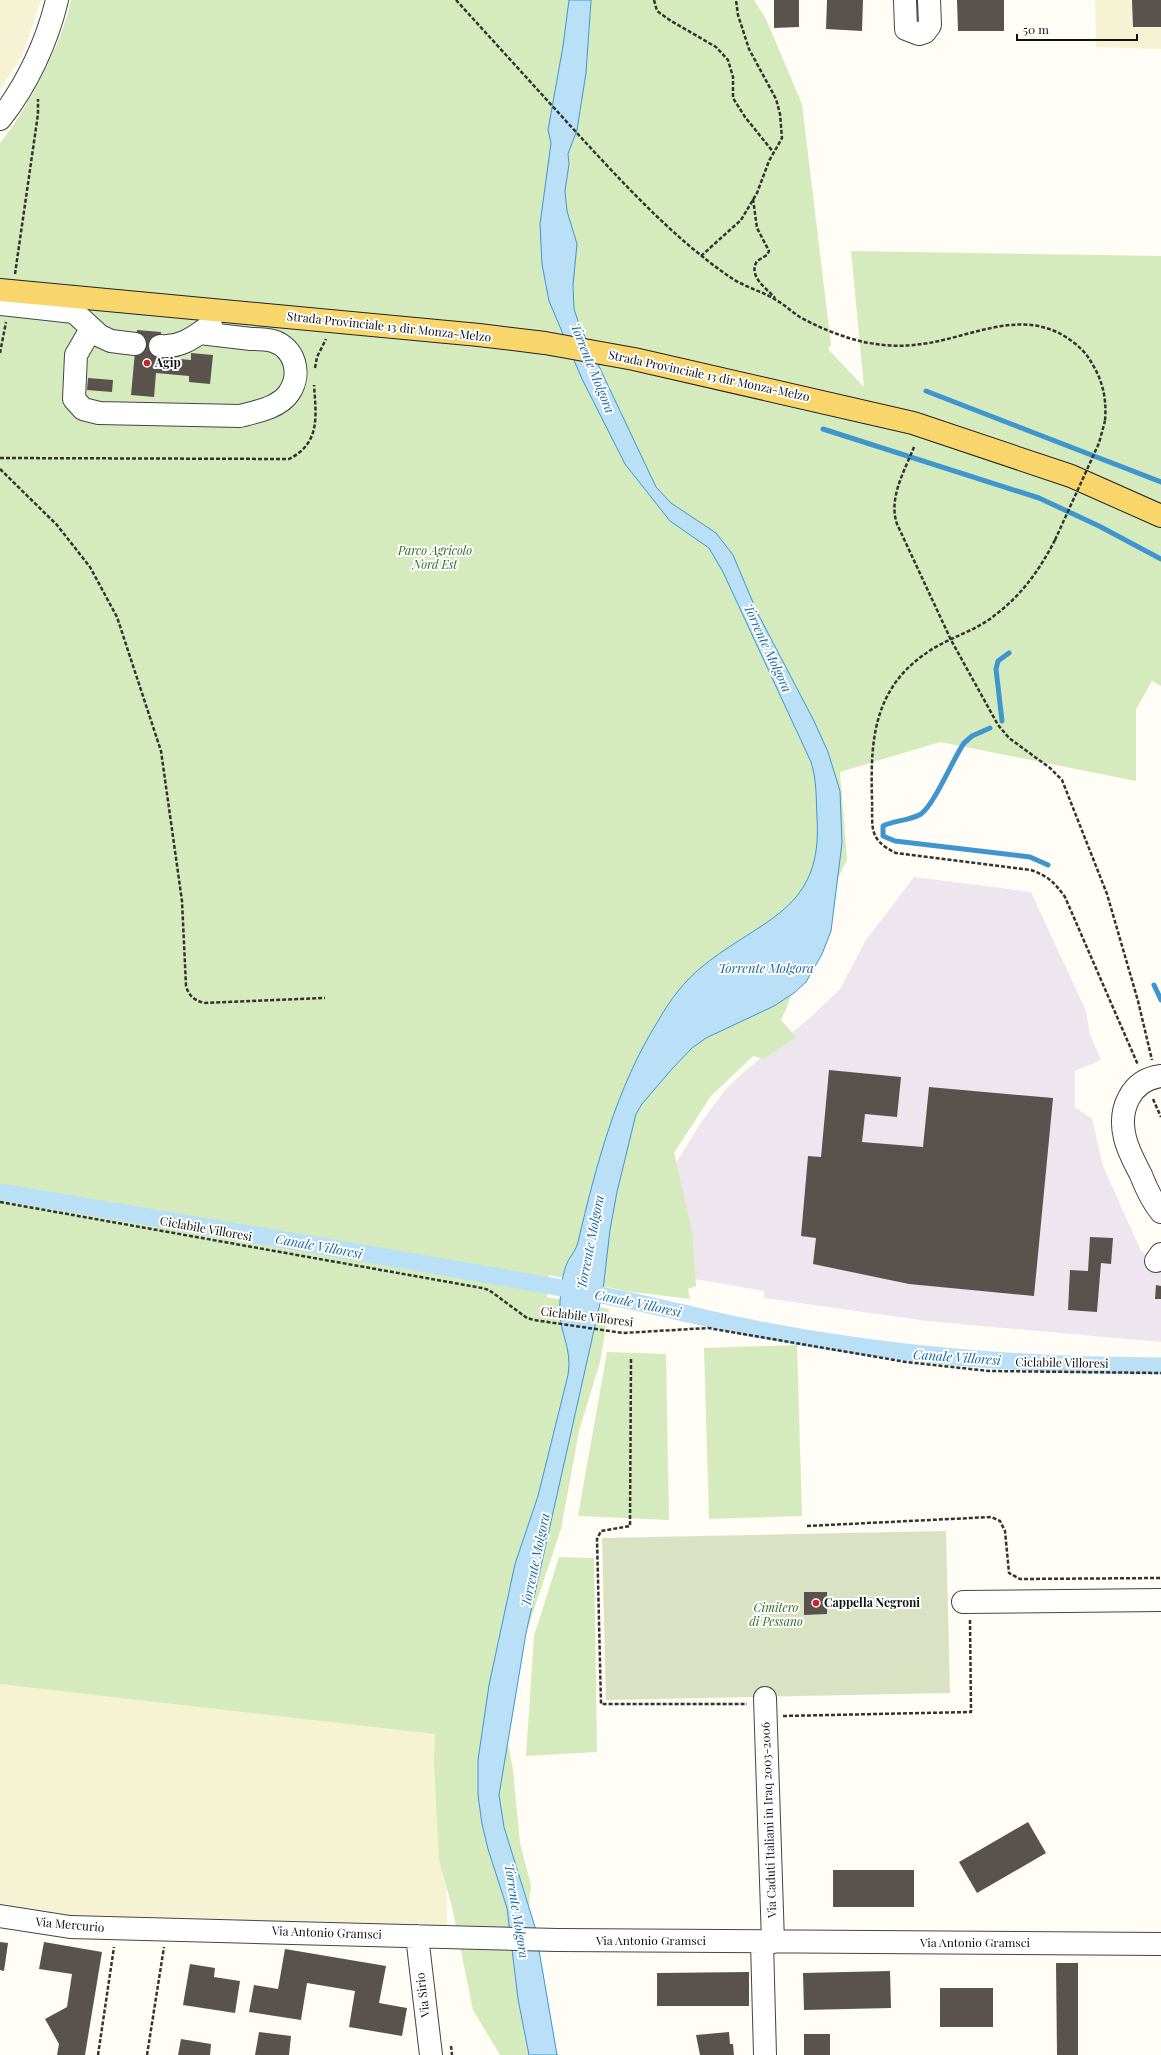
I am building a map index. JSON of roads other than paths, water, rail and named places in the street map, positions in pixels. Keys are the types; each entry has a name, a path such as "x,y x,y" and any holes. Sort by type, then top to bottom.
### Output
{"main road":[{"name":"Strada Provinciale 13 dir Monza-Melzo","path":"4,295 230,311 544,343 634,359 913,423 1071,476 1161,516"}],"street":[{"path":"0,119 31,68 42,45 57,0"},
{"path":"905,0 906,29 919,34 925,32 930,25 929,0"},
{"path":"4,295 74,312 100,336 111,341 135,344"},
{"path":"160,346 170,347 186,343 230,311"},
{"path":"91,329 76,355 74,399 83,409 99,413 240,416 256,412 275,404 289,394 294,379 295,360 286,348 272,341 200,333"},
{"path":"1154,1078 1128,1097 1124,1108 1123,1122 1125,1138 1131,1153 1147,1188 1161,1212"},
{"path":"967,1602 1161,1600"},
{"name":"Via Caduti Italiani in Iraq 2003-2006","path":"765,1706 768,1942 763,1968 765,2055"},
{"name":"Via Mercurio","path":"0,1916 70,1927 141,1928"},
{"name":"Via Antonio Gramsci","path":"141,1928 557,1940 1161,1944"},
{"name":"Via Sirio","path":"417,1936 431,2055"}],"water":[{"name":"Torrente Molgora","path":"569,0 591,0 586,73 577,130 568,154 569,164 565,191 567,211 577,244 573,285 574,309 579,324 656,487 671,503 716,533 733,555 757,612 814,721 828,752 840,791 842,843 831,931 822,954 806,982 794,993 774,1006 706,1038 692,1048 642,1104 636,1114 617,1192 610,1230 603,1290 526,1633 499,1795 504,1827 535,1927 557,2055 529,2055 518,1999 507,1908 488,1849 482,1824 478,1795 478,1760 489,1685 515,1564 538,1496 568,1375 569,1365 567,1347 560,1312 563,1276 568,1261 577,1245 592,1185 609,1128 630,1073 643,1047 667,1006 690,978 703,966 725,950 767,923 784,909 799,893 810,874 816,849 817,818 815,783 811,762 723,572 709,548 670,521 625,464 582,379 549,301 542,264 540,224 551,143 548,130 563,46"}],"waterway":[{"path":"926,391 1161,482"},
{"path":"823,429 1039,498 1099,526 1161,559"},
{"path":"1002,721 996,669 998,661 1009,653"},
{"path":"990,728 972,736 964,743 932,801 926,809 921,814 916,816 883,826 883,836 895,841 1030,857 1048,865"},
{"path":"1154,985 1161,1000"},
{"name":"Canale Villoresi","path":"0,1192 525,1281 658,1307 756,1329 856,1346 1008,1361 1059,1364 1161,1366"}],"place":[{"name":"Agip","path":"147,363"},
{"name":"Cappella Negroni","path":"816,1603"}],"park label":[{"name":"Parco Agricolo Nord Est","path":"435,558"},
{"name":"Cimitero di Pessano","path":"776,1615"}]}
